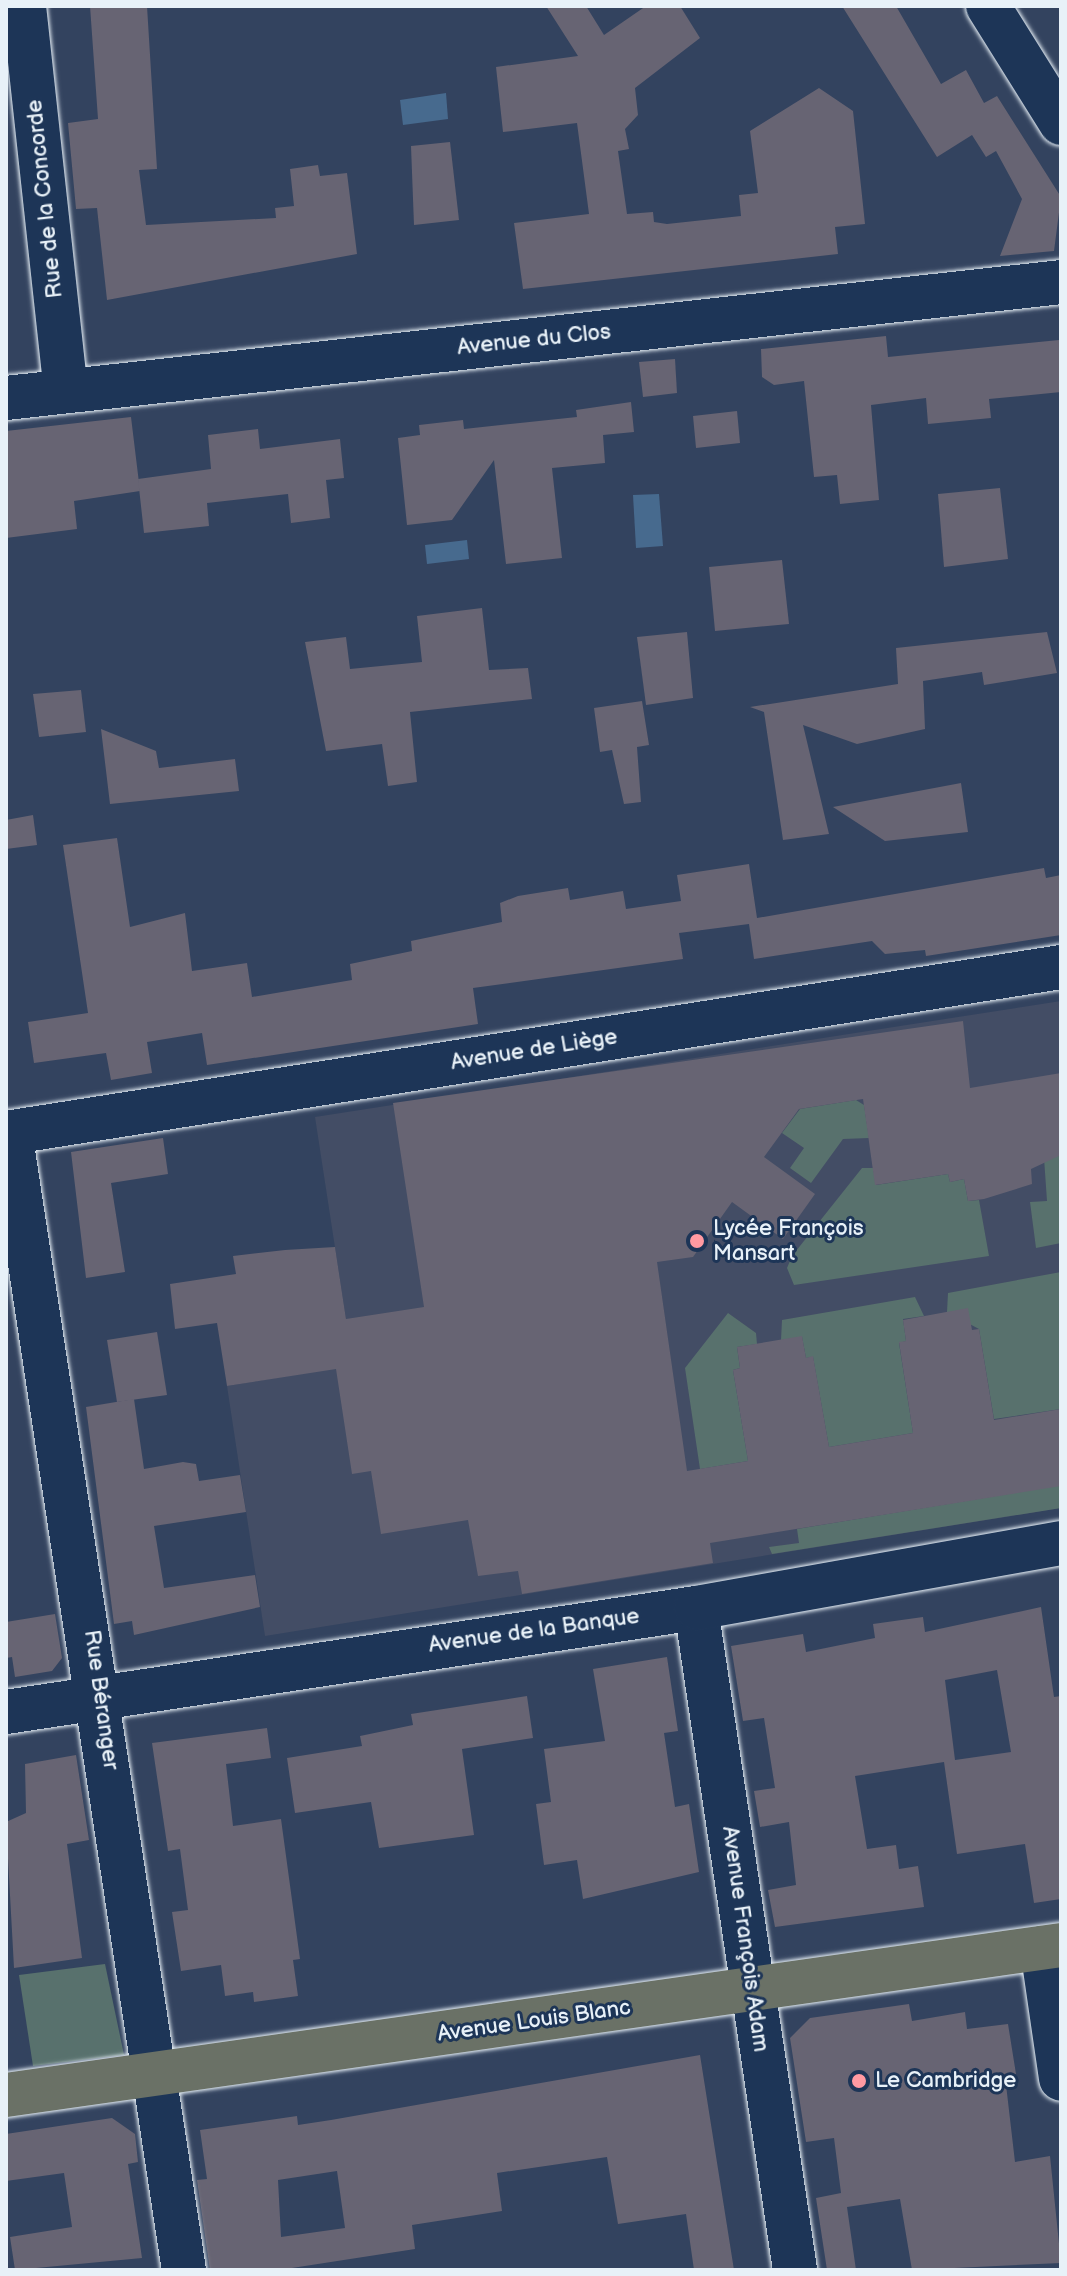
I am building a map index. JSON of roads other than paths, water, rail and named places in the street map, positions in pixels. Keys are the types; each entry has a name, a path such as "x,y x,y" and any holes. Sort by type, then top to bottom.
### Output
{"main road":[{"name":"Avenue Louis Blanc","path":"6,2095 753,1991 1051,1946"}],"street":[{"name":"Rue de la Concorde","path":"24,6 66,391"},
{"path":"988,6 1061,123"},
{"name":"Avenue du Clos","path":"6,398 1061,282"},
{"name":"Avenue de Liège","path":"8,1132 1061,967"},
{"name":"Rue Béranger","path":"8,1132 101,1696 153,2073 184,2270"},
{"name":"Avenue de la Banque","path":"6,1712 696,1608 1061,1543"},
{"name":"Avenue François Adam","path":"696,1608 795,2270"},
{"path":"1051,1946 1061,2079"}],"place":[{"name":"Lycée François Mansart","path":"697,1241"},
{"name":"Le Cambridge","path":"859,2081"}]}
